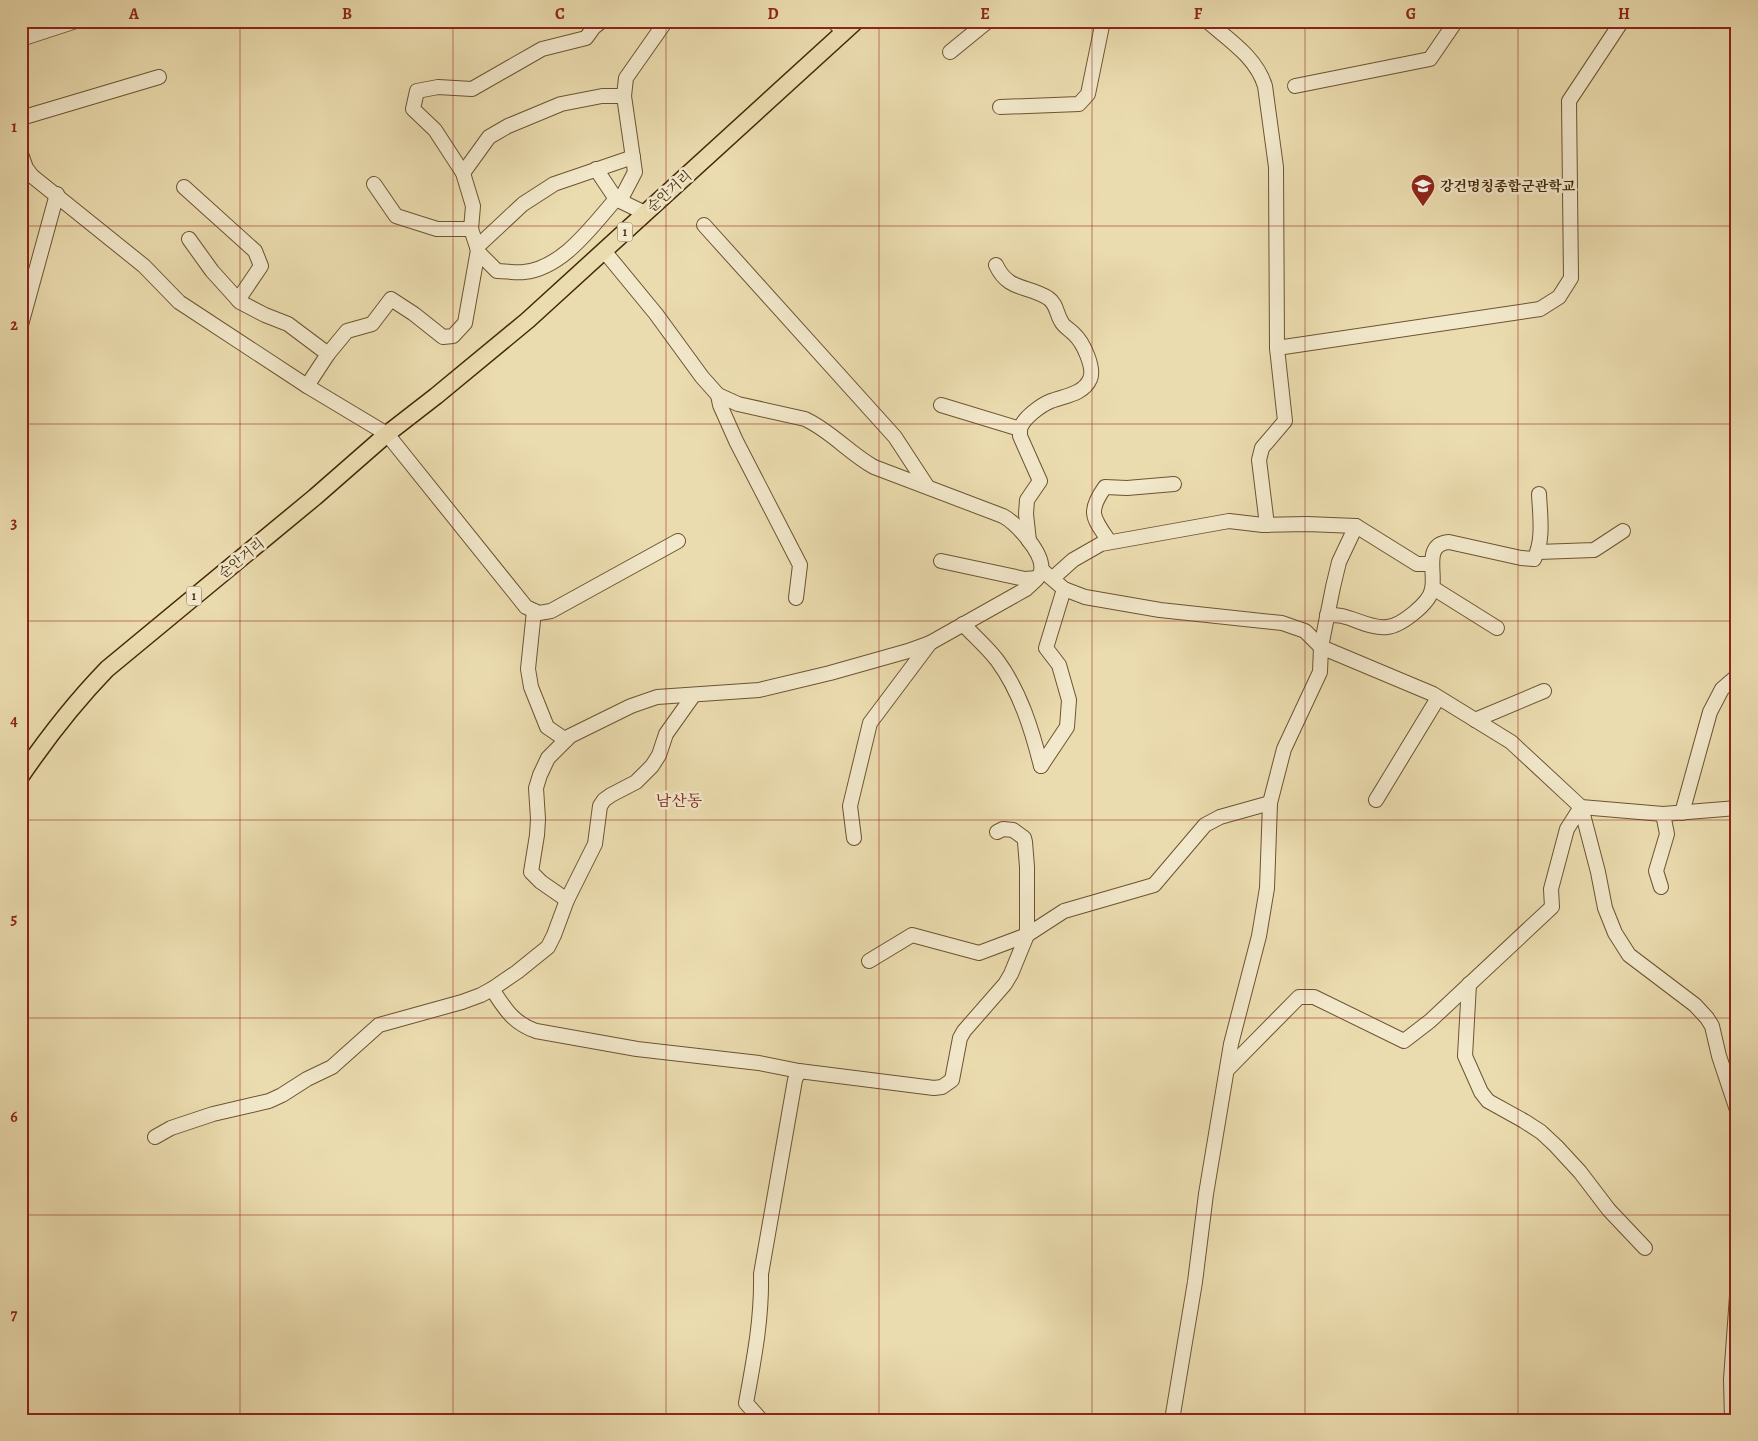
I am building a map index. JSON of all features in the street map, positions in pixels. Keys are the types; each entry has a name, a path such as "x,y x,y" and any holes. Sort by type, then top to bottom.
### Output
{"main road":[{"name":"순안거리","path":"21,776 55,729 84,693 107,669 315,497 387,434 521,326 605,252 845,25"},
{"name":"순안거리","path":"21,758 51,716 121,642 353,451 387,434"}],"street":[{"path":"21,39 76,21"},
{"path":"602,21 594,27 586,38 542,49 472,89 438,87 417,91 413,109 435,130 463,173 473,206 470,229 477,248 497,271 525,272 546,266 576,245 616,199 623,195 635,172 624,96 626,78 666,21"},
{"path":"950,52 988,21"},
{"path":"1000,107 1080,104 1088,94 1103,21"},
{"path":"1206,21 1255,64 1262,75 1276,167 1277,348 1285,421 1262,448 1259,460 1267,525"},
{"path":"1295,86 1430,59 1456,21"},
{"path":"1277,348 1540,309 1559,297 1571,278 1570,101 1622,21"},
{"path":"21,118 159,77"},
{"path":"463,173 489,138 508,126 561,104 602,96 624,96"},
{"path":"21,154 26,168 32,176 144,266 179,302 307,386 387,434 526,607 538,613 551,611 678,541"},
{"path":"307,386 328,354 347,331 372,324 391,300 414,314 443,337 453,336 465,323 477,248 523,204 554,184 633,157"},
{"path":"596,170 616,199 645,213"},
{"path":"374,184 396,216 437,229 470,229"},
{"path":"184,187 255,251 261,266 238,300"},
{"path":"21,325 56,194"},
{"path":"704,225 895,437 927,486"},
{"path":"189,239 212,272 238,300 265,315 288,324 328,354"},
{"path":"605,252 656,314 702,377 718,395 738,404 805,418 815,423 859,458 874,467 1003,516 1018,527 1030,542 1044,575 1064,589 1085,597 1106,601 1160,610 1282,624 1306,631 1321,647 1438,698 1511,742 1581,807 1598,872 1605,908 1615,933 1629,955 1695,1005 1707,1018 1712,1026 1719,1056 1737,1110"},
{"path":"996,264 1006,281 1047,297 1054,303 1061,322 1076,335 1083,347 1089,359 1091,369 1090,379 1078,392 1050,401 1025,421 1020,429 1020,436 1040,482 1027,500 1026,514 1030,542"},
{"path":"718,395 720,405 736,441 800,565 796,598"},
{"path":"941,405 1020,429"},
{"path":"1110,541 1094,520 1093,510 1096,499 1105,487 1128,488 1174,484"},
{"path":"1327,615 1342,616 1386,628 1408,618 1427,600 1432,592 1433,554 1436,547 1442,543 1449,542 1521,558 1534,559 1538,552 1540,541 1540,494"},
{"path":"567,900 541,882 531,872 538,819 536,788 548,758 570,736 646,700 657,697 745,692 770,688 891,656 930,642 1026,589 1044,575 1110,541 1229,521 1267,525 1356,526 1417,564 1432,564"},
{"path":"1172,1420 1231,1044 1268,888 1270,803 1284,748 1320,672 1321,647 1339,562 1356,526"},
{"path":"1538,552 1594,550 1623,531"},
{"path":"941,561 1025,578 1044,575"},
{"path":"1433,588 1497,628"},
{"path":"963,624 997,660 1013,685 1034,738 1042,766 1066,727 1069,700 1060,666 1046,648 1064,589"},
{"path":"534,611 528,669 531,687 547,727 554,734 566,740"},
{"path":"854,838 850,806 870,723 930,642"},
{"path":"1682,813 1710,712 1722,689 1737,676"},
{"path":"1475,720 1544,691"},
{"path":"155,1137 170,1128 222,1111 269,1101 332,1067 379,1024 462,1002 492,989 517,972 548,946 554,935 567,900 595,844 600,806 611,795 636,782 652,766 659,755 666,734 693,696"},
{"path":"1376,800 1438,698"},
{"path":"870,961 912,935 979,953 1026,935 1064,911 1154,885 1205,825 1220,817 1270,803"},
{"path":"1227,1070 1299,997 1314,997 1404,1041 1430,1021 1552,907 1551,889 1567,829 1581,807"},
{"path":"1581,807 1663,814 1737,808"},
{"path":"1661,887 1656,871 1667,834 1663,814"},
{"path":"492,989 511,1016 523,1027 536,1031 637,1049 759,1062 799,1071 934,1088 948,1084 952,1080 954,1073 960,1038 1005,984 1011,974 1026,935 1027,868 1024,838 1013,830 1003,829 997,832"},
{"path":"1469,984 1465,1056 1481,1092 1488,1101 1524,1121 1556,1146 1580,1172 1609,1210 1645,1248"},
{"path":"761,1420 746,1403 760,1326 762,1274 795,1080 799,1071"},
{"path":"1732,1420 1737,1296"}],"place":[{"name":"강건명칭종합군관학교","path":"1423,207"}],"district":[{"name":"남산동","path":"679,800"}]}
